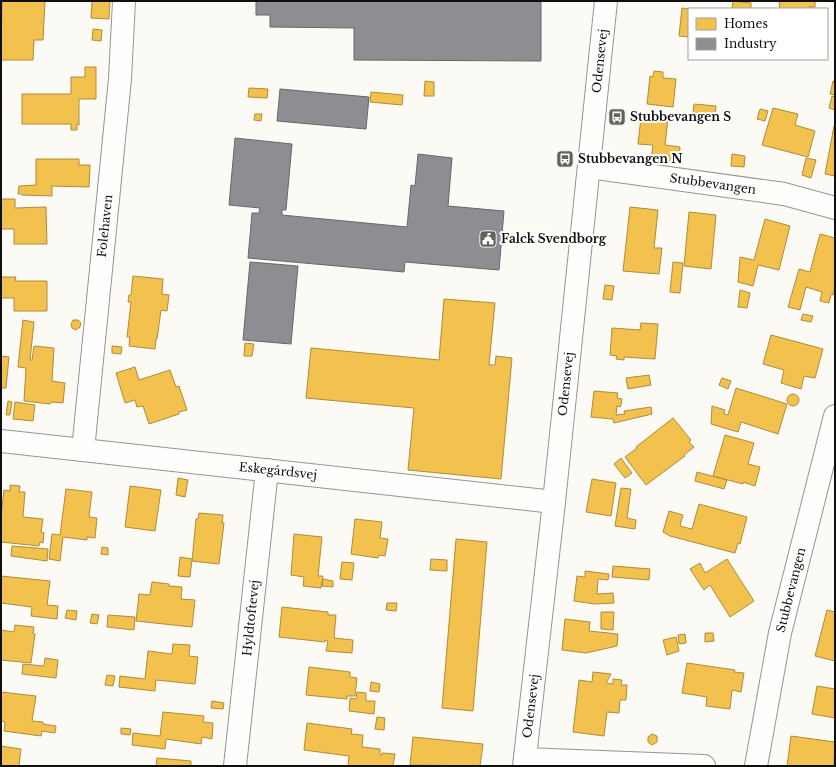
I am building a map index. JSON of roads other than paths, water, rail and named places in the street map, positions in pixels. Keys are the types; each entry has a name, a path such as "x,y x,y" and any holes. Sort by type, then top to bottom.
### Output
{"street":[{"name":"Folehaven","path":"83,450 120,79 124,1"},
{"name":"Odensevej","path":"524,763 554,502 606,1"},
{"name":"Stubbevangen","path":"589,167 784,194 835,208"},
{"name":"Stubbevangen","path":"756,766 780,633 835,416"},
{"name":"Eskegårdsvej","path":"1,441 554,502"},
{"name":"Hyldtoftevej","path":"235,766 267,470"},
{"path":"524,763 704,766"}],"place":[{"name":"Stubbevangen S","path":"617,117"},
{"name":"Stubbevangen N","path":"565,159"},
{"name":"Falck Svendborg","path":"488,239"}]}
